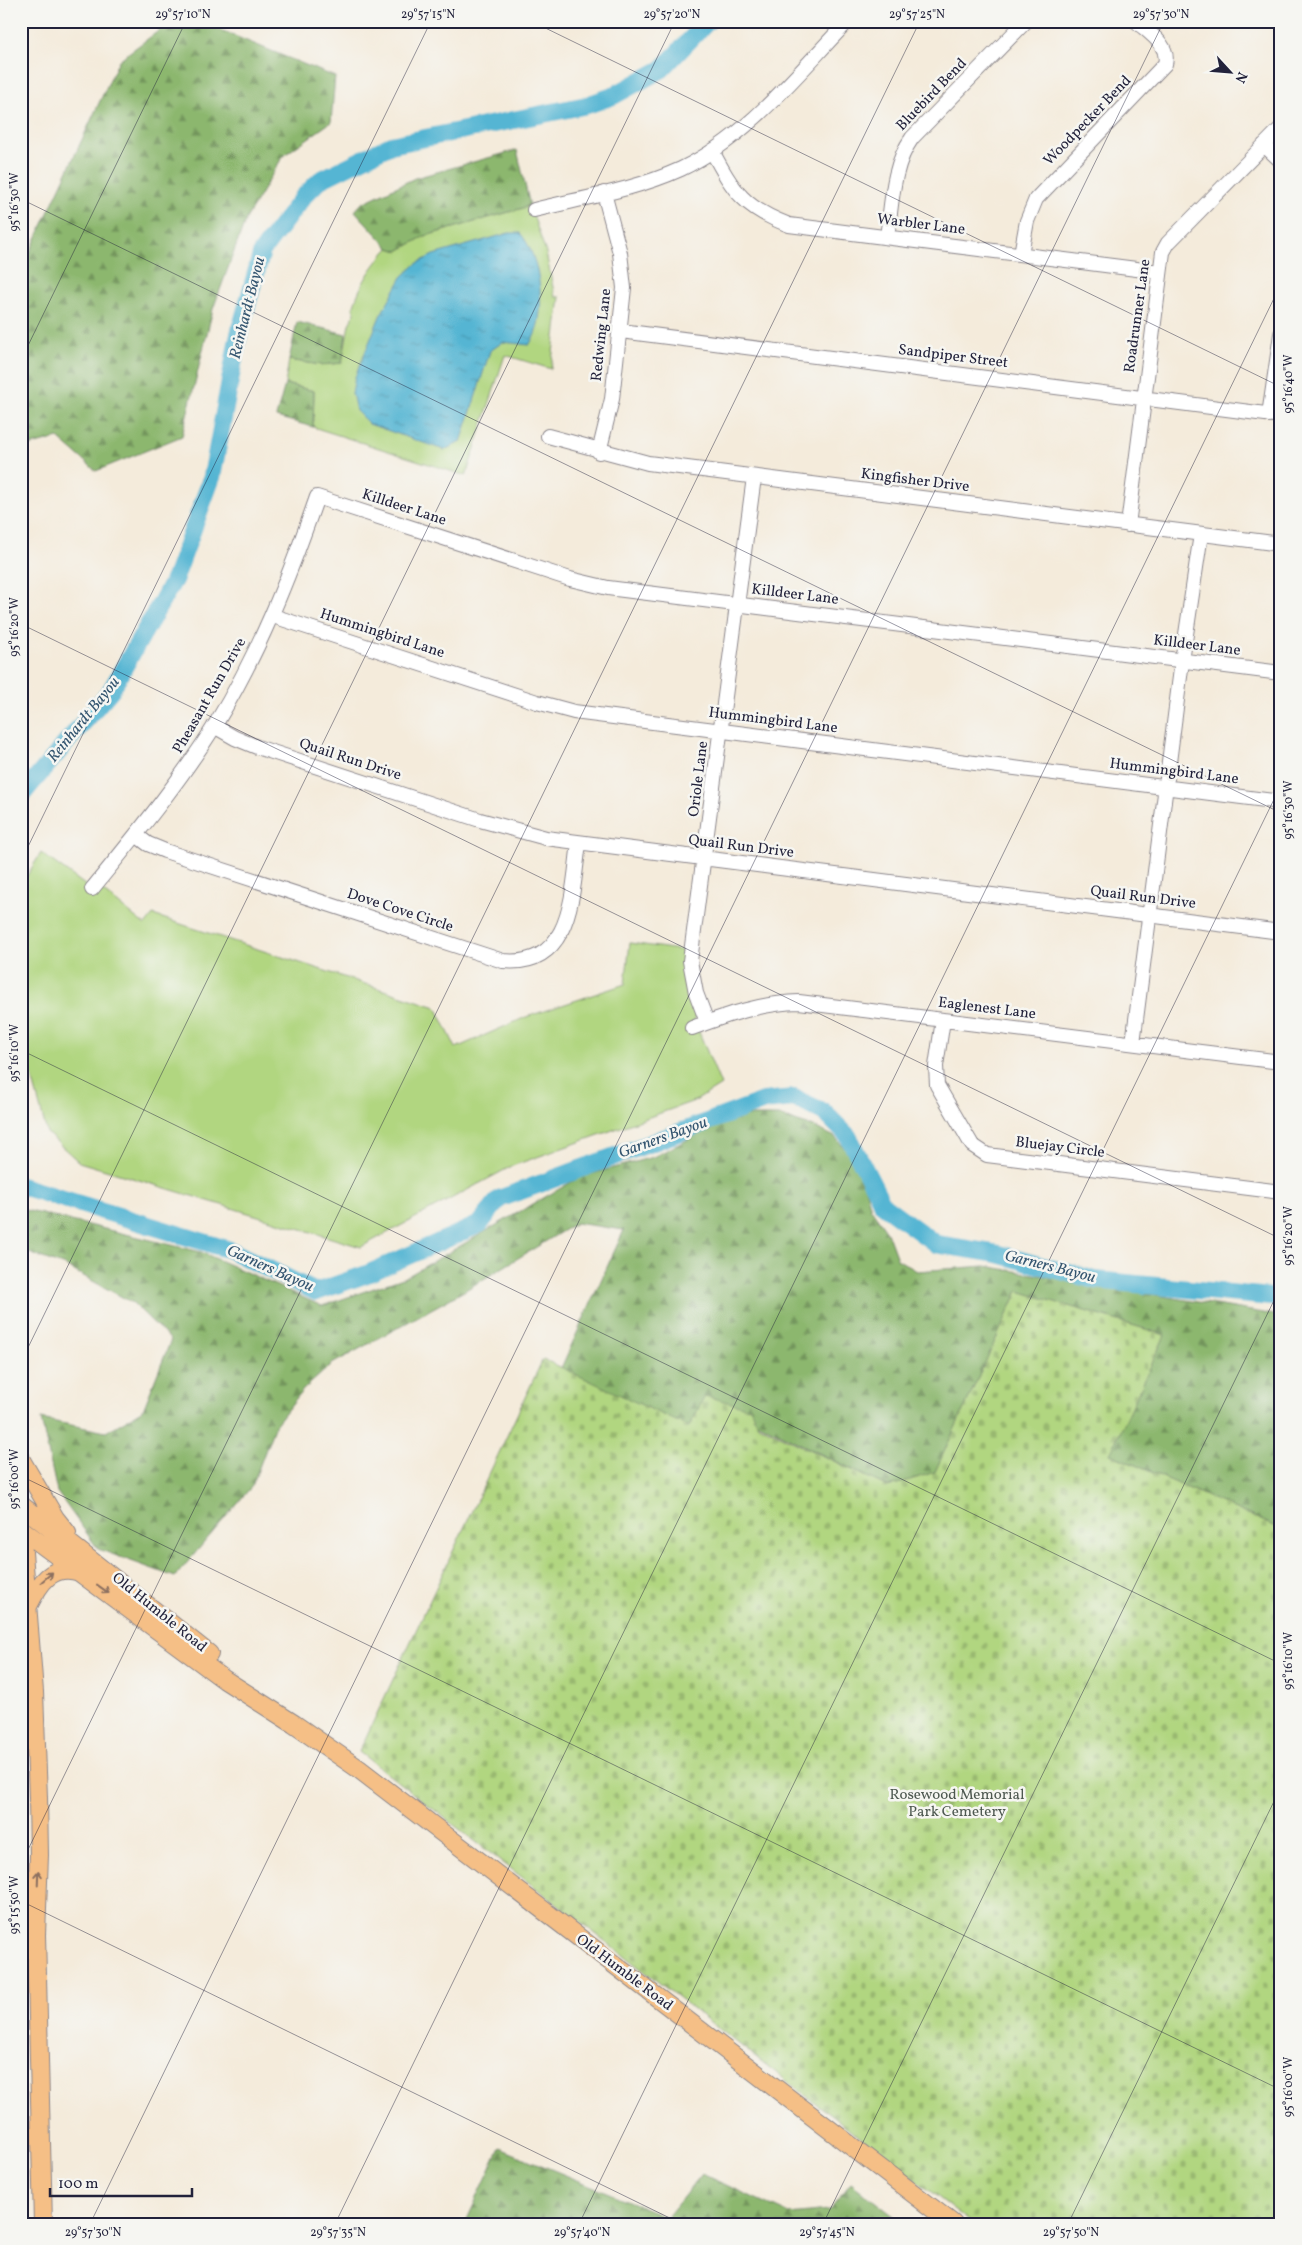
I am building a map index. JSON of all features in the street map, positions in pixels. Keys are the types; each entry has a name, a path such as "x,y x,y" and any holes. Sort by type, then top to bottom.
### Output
{"main road":[{"path":"21,1460 55,1518 81,1551"},
{"name":"Old Humble Road","path":"21,1506 81,1551 294,1724"},
{"path":"21,1528 34,1692 38,1798 39,1855 36,1927 43,2224"},
{"name":"Old Humble Road","path":"21,1528 225,1680 294,1724 359,1770 953,2224"},
{"path":"27,1607 46,1576 59,1570 80,1572"},
{"path":"21,1880 36,1927"}],"street":[{"path":"534,210 650,181 681,169 712,151 743,128 848,21"},
{"name":"Bluebird Bend","path":"887,237 896,168 902,152 912,138 1026,21"},
{"name":"Woodpecker Bend","path":"1021,254 1027,221 1036,199 1165,64 1167,55 1164,46 1136,21"},
{"name":"Roadrunner Lane","path":"1128,525 1163,252 1168,243 1281,128"},
{"path":"1264,145 1281,161"},
{"name":"Warbler Lane","path":"712,151 731,186 748,204 766,216 788,225 1160,272"},
{"name":"Redwing Lane","path":"599,452 612,399 621,331 624,288 620,253 604,193"},
{"name":"Sandpiper Street","path":"621,331 1275,416"},
{"path":"1275,416 1281,334"},
{"name":"Kingfisher Drive","path":"548,436 599,452 648,463 1281,544"},
{"name":"Oriole Lane","path":"707,1022 696,993 690,961 754,477"},
{"name":"Killdeer Lane","path":"317,497 570,579 608,588 1281,673"},
{"name":"Pheasant Run Drive","path":"92,889 167,795 214,726 273,616 317,497"},
{"path":"1133,1043 1165,787 1201,534"},
{"name":"Hummingbird Lane","path":"273,616 556,707 619,718 1281,802"},
{"name":"Quail Run Drive","path":"214,726 235,738 257,747 480,820 546,838 1281,932"},
{"name":"Dove Cove Circle","path":"136,835 165,852 503,962 514,962 537,956 551,946 562,932 570,910 579,843"},
{"name":"Eaglenest Lane","path":"692,1028 752,1007 775,1002 799,1002 1281,1062"},
{"name":"Bluejay Circle","path":"943,1020 936,1066 937,1085 972,1145 987,1155 1281,1192"}],"green space":[{"path":"172,21 198,21 335,77 331,122 283,156 246,219 213,309 182,436 96,471 58,438 21,448 21,271 119,60"},
{"path":"517,150 530,206 425,236 398,251 389,248 355,211 362,203 415,178"},
{"path":"530,206 546,253 555,297 560,297 551,369 505,355 466,476 313,427 314,391 285,384 289,360 321,365 342,363 349,324 355,313 353,308 359,291 372,269 389,248 398,251 425,236"},
{"path":"297,322 346,334 342,363 321,365 289,360"},
{"path":"285,384 314,391 313,427 276,417"},
{"path":"41,853 96,893 100,889 145,925 153,915 436,1007 456,1048 526,1017 625,984 630,943 687,951 697,1016 694,1020 721,1085 697,1100 512,1166 361,1247 79,1162 47,1133 21,1036 21,885"},
{"path":"745,1116 779,1116 814,1127 835,1137 858,1163 871,1209 887,1232 897,1259 917,1271 985,1266 1281,1316 1281,1529 1110,1454 1165,1335 1018,1291 935,1472 888,1487 705,1397 690,1428 561,1368 624,1230 576,1223 464,1291 332,1364 303,1390 275,1425 252,1486 175,1577 98,1549 57,1492 41,1419 106,1432 143,1410 171,1340 133,1303 65,1266 21,1250 21,1209 201,1252 322,1306 406,1277 580,1177 653,1157 719,1124"},
{"name":"Rosewood Memorial Park Cemetery","path":"1018,1291 1165,1335 1110,1454 1281,1529 1281,2224 973,2224 359,1752 543,1359 689,1427 705,1396 750,1408 758,1425 888,1487 935,1472"},
{"path":"500,2148 667,2217 702,2174 789,2214 829,2210 851,2183 904,2224 465,2224"}],"water":[{"path":"509,233 520,233 533,257 540,288 539,320 529,345 503,342 490,351 461,442 444,450 369,424 356,411 352,393 355,377 380,316 402,277 416,264 433,255"}],"waterway":[{"name":"Reinhardt Bayou","path":"21,796 111,690 175,578 212,477 238,338 262,251 303,197 320,180 391,145 587,105 613,96 662,69 708,21"},
{"name":"Garners Bayou","path":"21,1186 230,1250 316,1292 367,1274 480,1224 499,1199 764,1101 794,1098 824,1112 848,1136 883,1205 936,1244 998,1254 1095,1280 1281,1298"}]}
